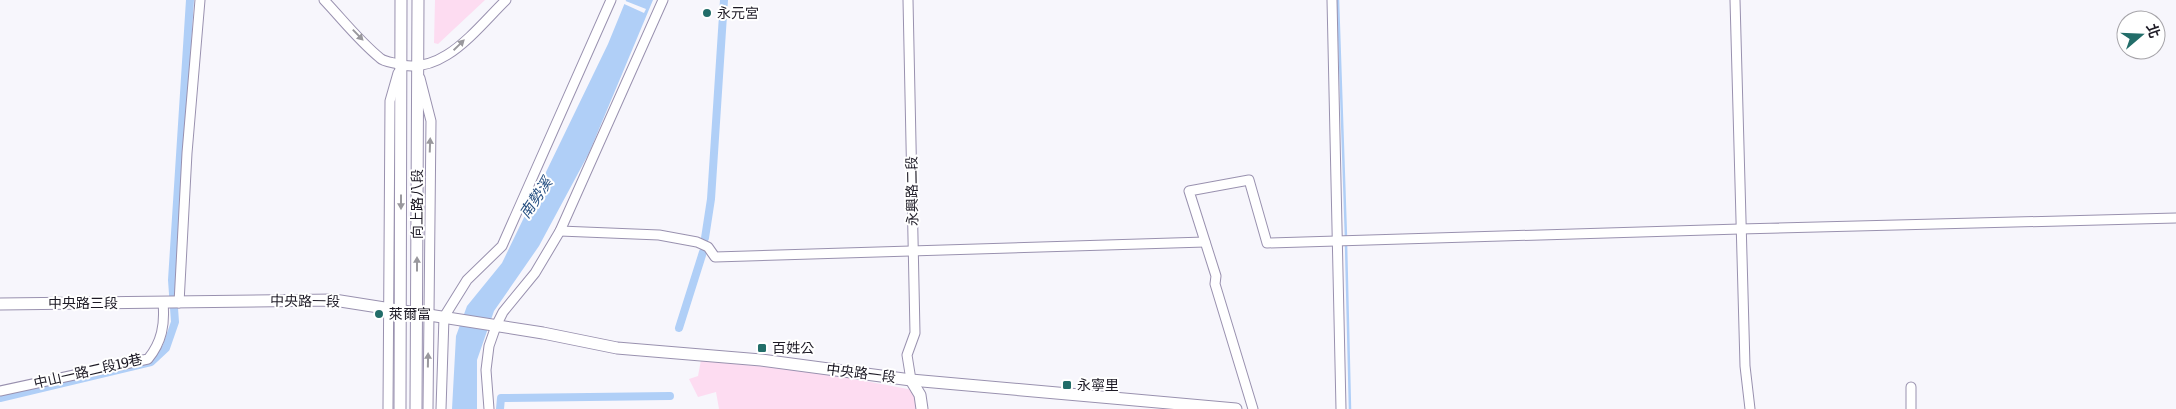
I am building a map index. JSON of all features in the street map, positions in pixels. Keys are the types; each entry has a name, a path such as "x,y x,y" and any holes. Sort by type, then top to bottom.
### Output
{"street":[{"path":"178,303 187,153 200,0"},
{"path":"324,0 381,59 401,66 434,63 448,56 506,0"},
{"name":"向上路八段","path":"400,409 394,309 401,0"},
{"name":"向上路八段","path":"416,409 416,66 418,0"},
{"path":"442,409 444,317 467,280 502,246 611,0"},
{"path":"489,409 486,370 492,326 535,272 560,231 663,0"},
{"name":"永興路二段","path":"908,0 915,333 907,355 911,380"},
{"path":"1332,0 1341,409"},
{"path":"1735,0 1745,366 1750,409"},
{"path":"416,66 431,121 428,409"},
{"path":"1253,409 1215,284 1216,276 1189,190 1249,180 1267,243 2176,218"},
{"path":"560,231 659,235 697,242 708,247 715,257 1205,242"},
{"name":"中央路一段","path":"164,303 310,299 355,302 618,348 761,360 911,380 1236,409"},
{"name":"中央路三段","path":"0,304 164,303"},
{"name":"中山一路二段19巷","path":"0,391 148,359 159,343 165,320 164,303"},
{"path":"388,409 394,309"},
{"path":"911,380 920,396 922,409"},
{"path":"1910,388 1911,409"}],"shaded area":[{"path":"435,0 485,0 438,44 434,43"},
{"path":"701,360 817,372 913,390 916,409 719,409 716,392 698,397 689,379 698,376"}],"water":[{"name":"南勢溪","path":"626,0 653,0 589,153 539,246 494,311 477,360 477,409 452,409 456,336 467,306 502,263 608,44"}],"pier":[{"path":"623,0 646,9 644,13 622,3"}],"waterway":[{"path":"0,398 151,362 166,348 175,322 172,280 190,0"},
{"path":"705,238 711,199 724,0"},
{"path":"1338,0 1346,238"},
{"path":"1346,243 1350,409"},
{"path":"679,328 703,252"},
{"path":"500,409 501,398 670,396"}],"place":[{"name":"永元宮","path":"707,13"},
{"name":"萊爾富","path":"379,314"},
{"name":"百姓公","path":"762,348"},
{"name":"永寧里","path":"1067,385"}]}
